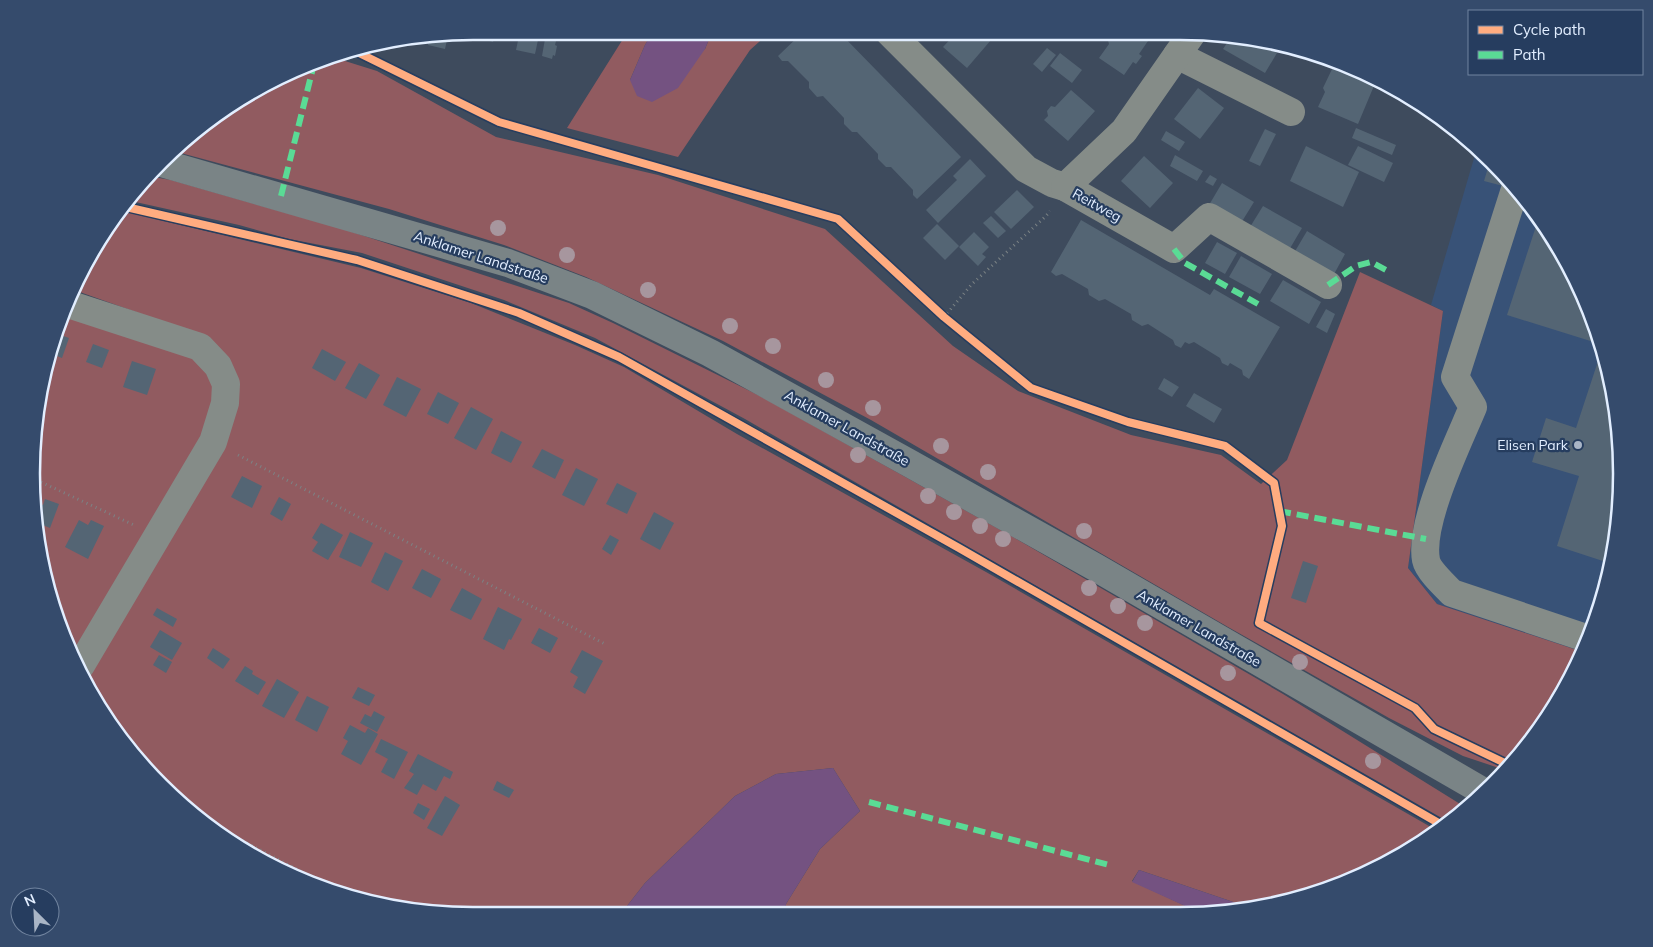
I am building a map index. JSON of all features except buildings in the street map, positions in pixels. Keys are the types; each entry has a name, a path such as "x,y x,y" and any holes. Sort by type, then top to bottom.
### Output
{"main road":[{"name":"Anklamer Landstraße","path":"169,165 508,263 592,295 710,353 909,463 1095,567 1477,788"}],"street":[{"name":"Reitweg","path":"904,40 1026,169 1052,183 1066,187 1174,249 1209,216 1328,285"},
{"path":"1066,187 1124,131 1187,40"},
{"path":"1177,55 1291,112"},
{"path":"1512,197 1455,377 1474,406 1433,504 1426,539 1426,561 1452,593 1581,636"},
{"path":"74,306 200,346 218,366 226,384 225,403 212,442 83,661"}],"path":[{"path":"944,317 972,284 1046,216 1066,187"},
{"path":"212,442 605,644"},
{"path":"40,482 157,536"},
{"path":"249,844 292,867"}],"shaded area":[{"path":"622,40 648,40 630,80 705,49 709,40 761,40 750,50 678,157 567,128"},
{"path":"648,40 709,40 705,49 678,88 652,102 637,96 630,80"},
{"path":"343,60 377,71 496,137 658,175 825,229 953,346 1018,391 1131,435 1221,455 1261,484 1287,460 1360,272 1443,311 1408,568 1437,604 1575,649 1555,690 1540,714 1497,767 1463,756 1389,718 1228,627 871,420 723,341 586,277 504,245 389,209 182,153 233,113 257,98 308,73"},
{"path":"1474,157 1486,167 1523,210 1555,257 1580,308 1590,334 1605,389 1612,445 1613,474 1609,530 1598,586 1590,613 1575,649 1437,604 1408,568 1443,311 1431,305"},
{"path":"157,178 171,180 343,229 569,303 760,396 1013,537 1283,694 1459,804 1442,818 745,419 595,338 504,300 362,253 289,239 239,225 136,202"},
{"path":"128,212 361,268 471,303 624,367 737,434 986,572 1430,827 1396,849 1345,874 1292,892 1236,903 1139,870 1132,881 1187,907 786,907 820,849 860,811 833,768 776,774 735,796 645,883 626,907 445,906 389,899 334,884 308,874 257,849 233,834 188,799 148,759 113,714 98,690 73,639 55,586 44,530 40,474 41,445 48,389 63,334 71,314 147,316 80,292 98,257"},
{"path":"833,768 860,811 820,849 786,907 626,907 645,883 735,796 776,774"},
{"path":"1139,870 1236,903 1187,907 1132,882"}],"marked path":[{"path":"281,196 312,71"},
{"path":"1174,249 1185,263 1258,304"},
{"path":"1328,285 1356,266 1371,262 1388,271"},
{"path":"1279,511 1426,539"},
{"path":"869,802 1109,865"}],"cycle path":[{"path":"362,55 499,122 838,219 944,317 1031,388 1128,422 1225,446 1274,483 1282,526 1259,623 1415,708 1434,729 1502,762"},
{"path":"131,208 357,260 519,313 619,357 959,548 1436,822"}],"place":[{"name":"Elisen Park","path":"1578,445"}]}
